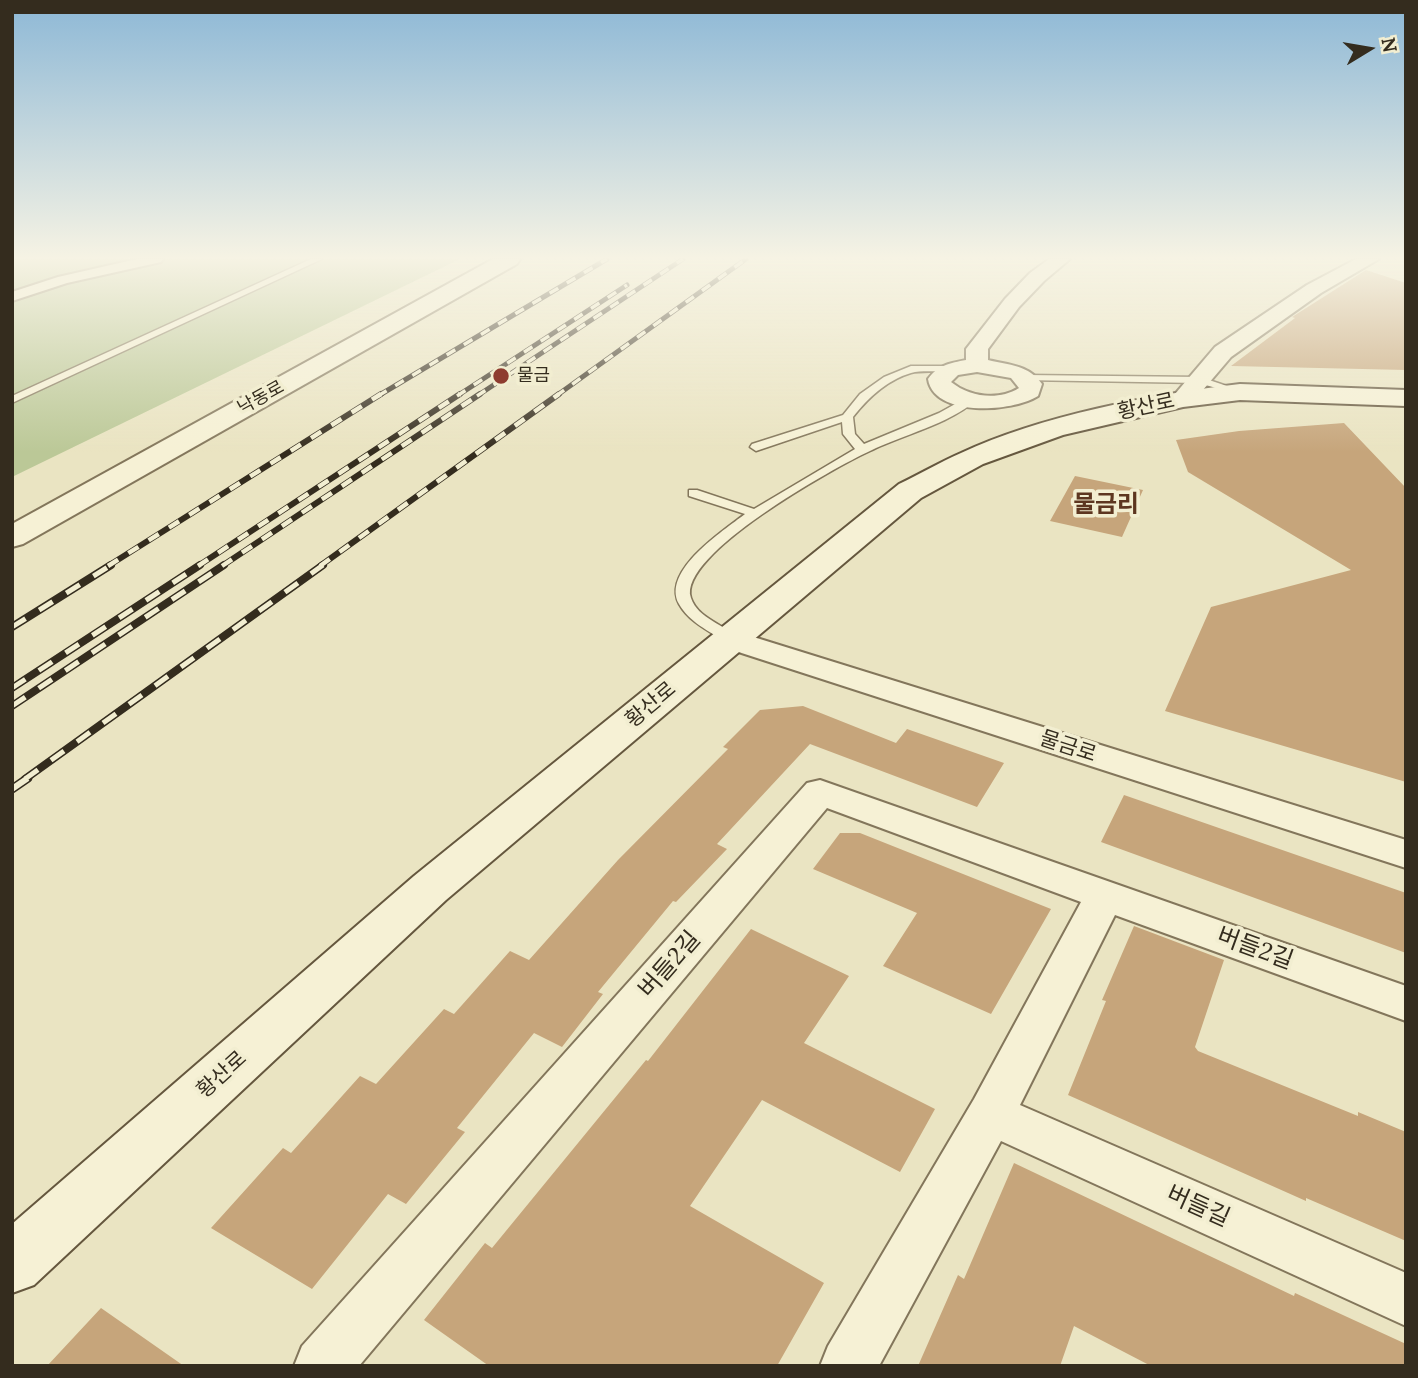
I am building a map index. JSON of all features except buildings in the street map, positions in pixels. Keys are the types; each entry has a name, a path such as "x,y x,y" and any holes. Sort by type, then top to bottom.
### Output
{"main road":[{"name":"낙동로","path":"12,537 394,323"},
{"name":"황산로","path":"12,1264 430,888 910,491 973,458 1054,429 1191,389 1406,398"}],"street":[{"path":"977,365 977,349 997,323"},
{"path":"1191,389 1223,352 1264,323"},
{"path":"977,365 1005,368 1026,378 1031,384 1030,391 1014,400 970,400 946,391 940,385 939,379 951,369 977,365"},
{"name":"물금로","path":"731,639 1406,854"},
{"name":"버들2길","path":"322,1366 820,792 1406,1004"},
{"path":"848,1366 991,1114 1105,894"},
{"name":"버들길","path":"991,1114 1406,1300"}],"lane":[{"path":"12,400 178,323"},
{"path":"756,447 847,417 864,396 888,379 911,369 951,369"},
{"path":"1026,378 1191,389"},
{"path":"731,639 688,609 681,589 685,575 691,568 754,513 862,450 939,419 970,400"},
{"path":"847,417 849,434 862,450"},
{"path":"693,493 754,513"}],"green space":[{"path":"12,323 328,323 12,477"}],"railway":[{"path":"378,396 500,323"},
{"path":"457,396 568,323"},
{"path":"477,396 586,323"},
{"path":"556,396 657,323"},
{"path":"108,566 381,394"},
{"path":"198,566 460,394"},
{"path":"320,566 559,394"},
{"path":"222,566 477,396"},
{"path":"12,627 111,565"},
{"path":"12,688 200,565"},
{"path":"12,706 224,565"},
{"path":"25,779 323,565"},
{"path":"12,789 28,778"}],"place":[{"name":"물금","path":"501,376"}],"district":[{"name":"물금리","path":"1106,505"}]}
